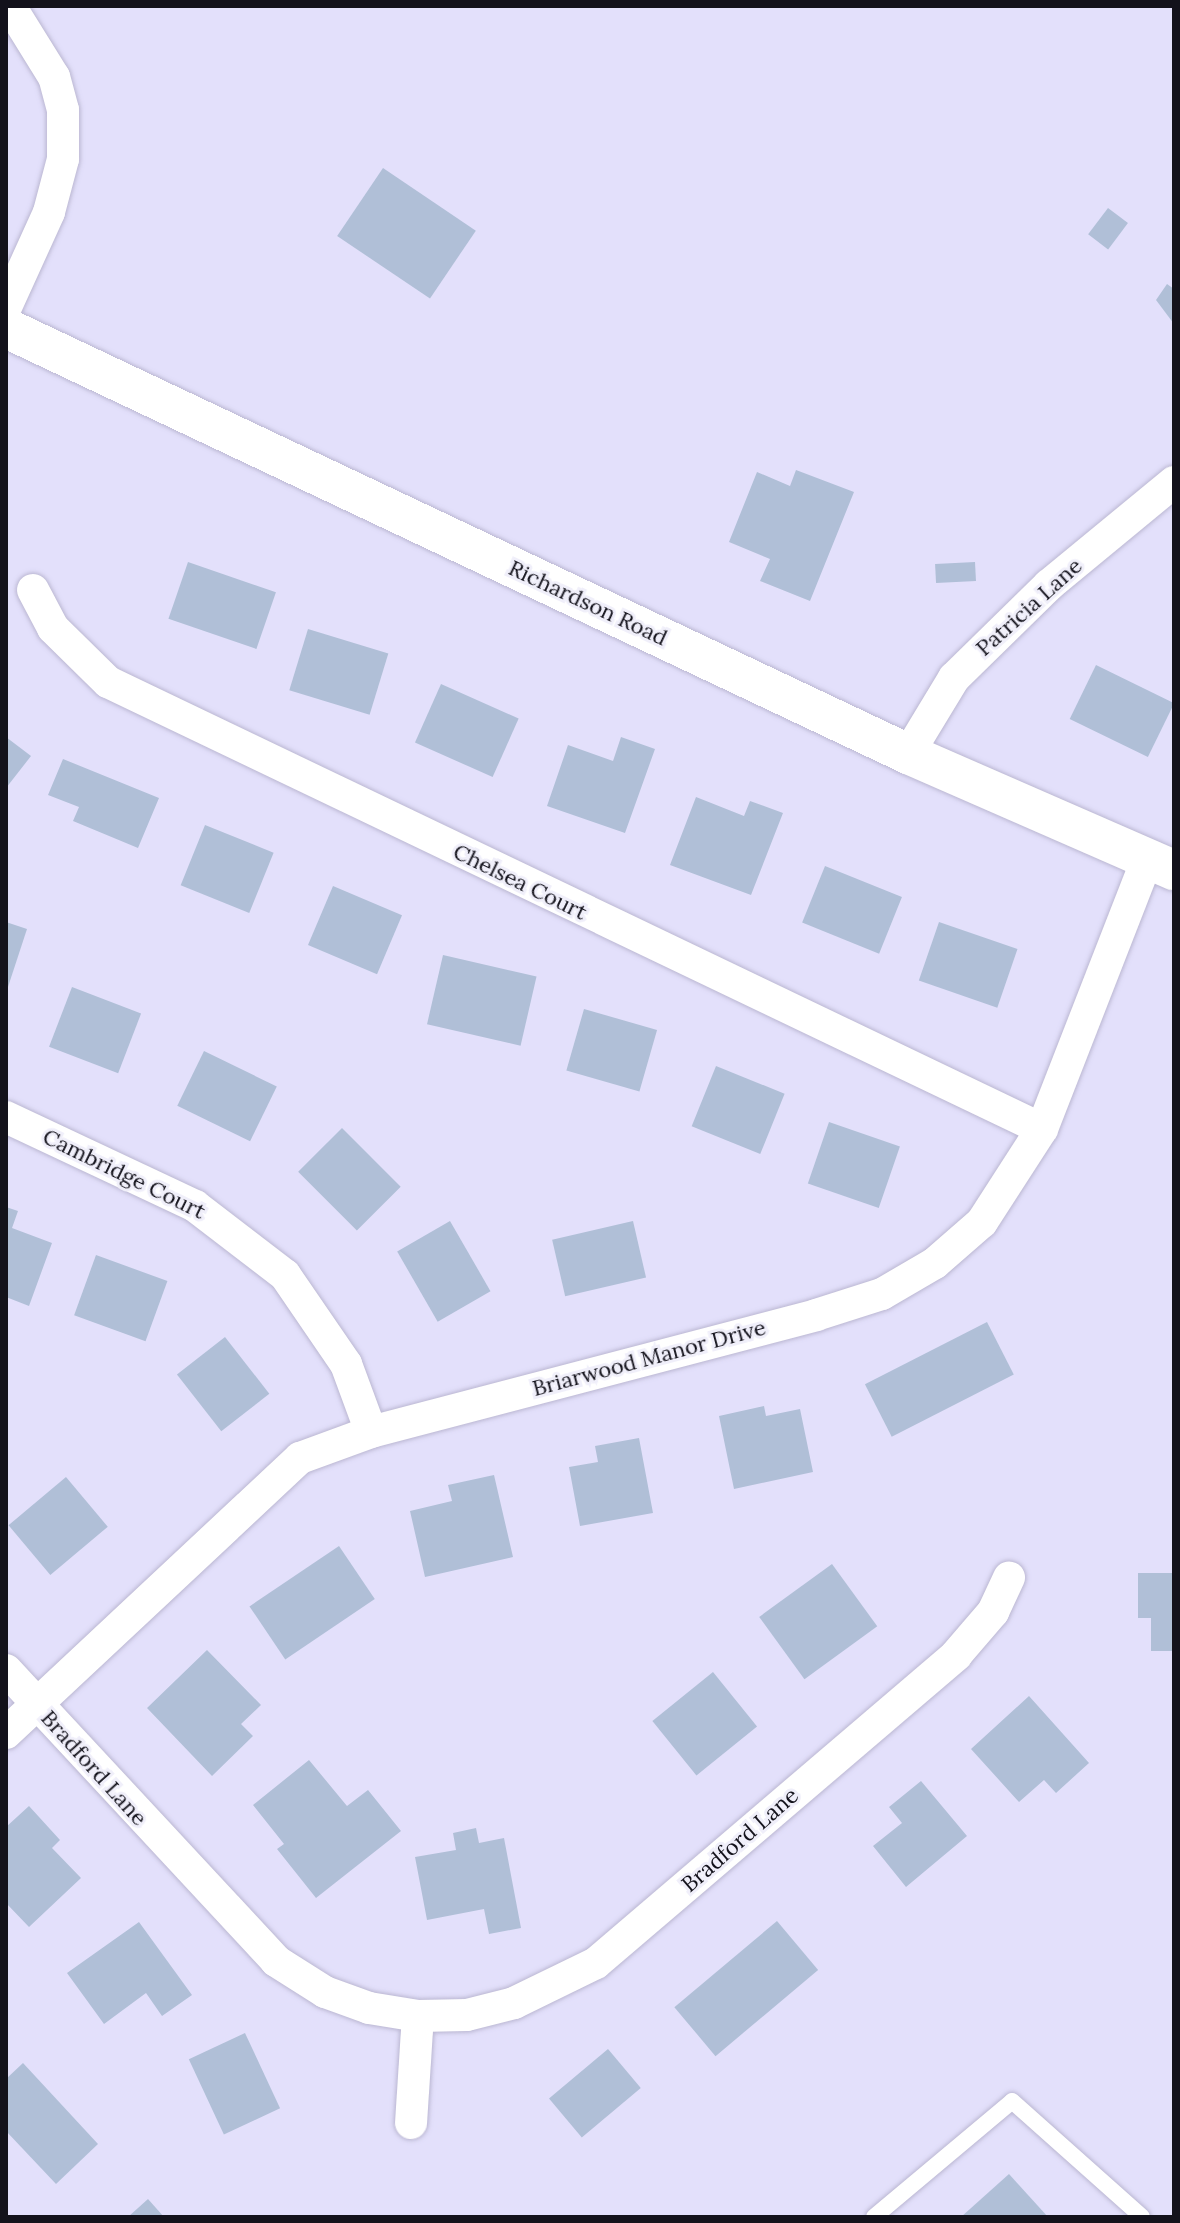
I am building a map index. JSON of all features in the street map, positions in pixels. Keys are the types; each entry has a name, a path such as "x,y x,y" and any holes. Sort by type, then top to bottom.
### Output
{"street":[{"path":"6,307 49,212 63,159 63,110 54,77 10,6"},
{"name":"Richardson Road","path":"6,328 908,754 1160,865"},
{"name":"Patricia Lane","path":"908,754 936,701 974,657 1174,482"},
{"name":"Chelsea Court","path":"33,590 53,628 108,682 1042,1129"},
{"name":"Briarwood Manor Drive","path":"6,1733 300,1458 371,1432 882,1294 935,1263 982,1222 1042,1129 1160,865"},
{"name":"Cambridge Court","path":"6,1117 195,1206 285,1275 346,1364 371,1432"},
{"name":"Bradford Lane","path":"6,1670 276,1961 325,1992 418,2016 467,2015 514,2003 596,1963 956,1655 993,1612 1009,1578"},
{"path":"411,2123 418,2016"}],"lane":[{"path":"874,2217 1012,2101 1142,2217"}],"building":[{"path":"383,168 476,231 430,299 337,236"},
{"path":"1108,208 1128,223 1108,249 1088,234"},
{"path":"1167,284 1174,289 1174,324 1156,300"},
{"path":"796,470 854,492 810,601 760,581 770,559 729,542 757,472 790,486"},
{"path":"188,562 276,592 256,649 168,619"},
{"path":"975,562 976,581 936,583 935,564"},
{"path":"308,629 388,654 370,715 289,690"},
{"path":"1096,665 1174,703 1148,757 1070,719"},
{"path":"441,684 519,719 493,777 415,742"},
{"path":"6,737 31,756 6,788"},
{"path":"621,737 655,749 625,833 547,806 568,745 613,761"},
{"path":"63,759 159,798 138,848 73,821 79,807 48,795"},
{"path":"696,797 744,816 750,801 783,813 751,895 670,865"},
{"path":"205,825 274,853 249,913 181,885"},
{"path":"825,866 902,897 879,954 802,923"},
{"path":"333,886 402,915 377,974 308,945"},
{"path":"6,922 27,929 7,990 6,990"},
{"path":"939,922 1017,949 997,1008 919,981"},
{"path":"443,955 537,977 521,1046 427,1024"},
{"path":"72,987 141,1014 118,1073 49,1047"},
{"path":"584,1009 657,1030 639,1091 566,1071"},
{"path":"204,1051 277,1087 250,1141 177,1106"},
{"path":"716,1066 785,1094 760,1154 692,1126"},
{"path":"829,1122 900,1146 879,1208 808,1183"},
{"path":"342,1128 401,1187 357,1231 298,1172"},
{"path":"6,1207 18,1211 12,1228 52,1243 29,1306 6,1297"},
{"path":"450,1221 490,1291 438,1322 397,1252"},
{"path":"633,1221 646,1278 565,1296 552,1240"},
{"path":"96,1255 167,1281 146,1341 74,1315"},
{"path":"987,1322 1014,1375 892,1437 865,1384"},
{"path":"225,1337 269,1394 221,1431 177,1375"},
{"path":"764,1406 766,1416 800,1409 813,1472 734,1489 719,1416"},
{"path":"639,1438 653,1513 580,1526 569,1467 598,1462 595,1446"},
{"path":"494,1475 513,1557 425,1577 410,1511 452,1501 448,1485"},
{"path":"66,1477 108,1527 50,1575 9,1525"},
{"path":"339,1546 375,1599 285,1659 249,1606"},
{"path":"832,1564 877,1626 804,1679 759,1617"},
{"path":"1138,1573 1174,1573 1174,1651 1151,1651 1151,1618 1138,1618"},
{"path":"207,1650 261,1705 241,1724 253,1736 212,1776 147,1708"},
{"path":"713,1672 757,1726 696,1775 652,1721"},
{"path":"1029,1696 1089,1763 1056,1793 1044,1780 1019,1802 971,1749"},
{"path":"309,1760 347,1806 368,1790 401,1831 316,1898 277,1849 284,1844 253,1805"},
{"path":"921,1781 967,1836 906,1887 873,1846 902,1823 889,1807"},
{"path":"29,1806 60,1840 52,1848 81,1878 29,1927 6,1903 6,1827"},
{"path":"476,1828 479,1843 504,1838 521,1928 489,1934 484,1909 427,1920 415,1857 456,1850 453,1833"},
{"path":"777,1921 818,1970 715,2056 674,2007"},
{"path":"139,1922 192,1995 162,2016 146,1993 104,2024 67,1973"},
{"path":"245,2033 280,2108 224,2134 189,2059"},
{"path":"608,2049 641,2088 582,2138 549,2098"},
{"path":"23,2063 98,2144 56,2184 6,2131 6,2079"},
{"path":"1009,2174 1048,2217 961,2217"},
{"path":"148,2199 164,2217 128,2217"}]}
